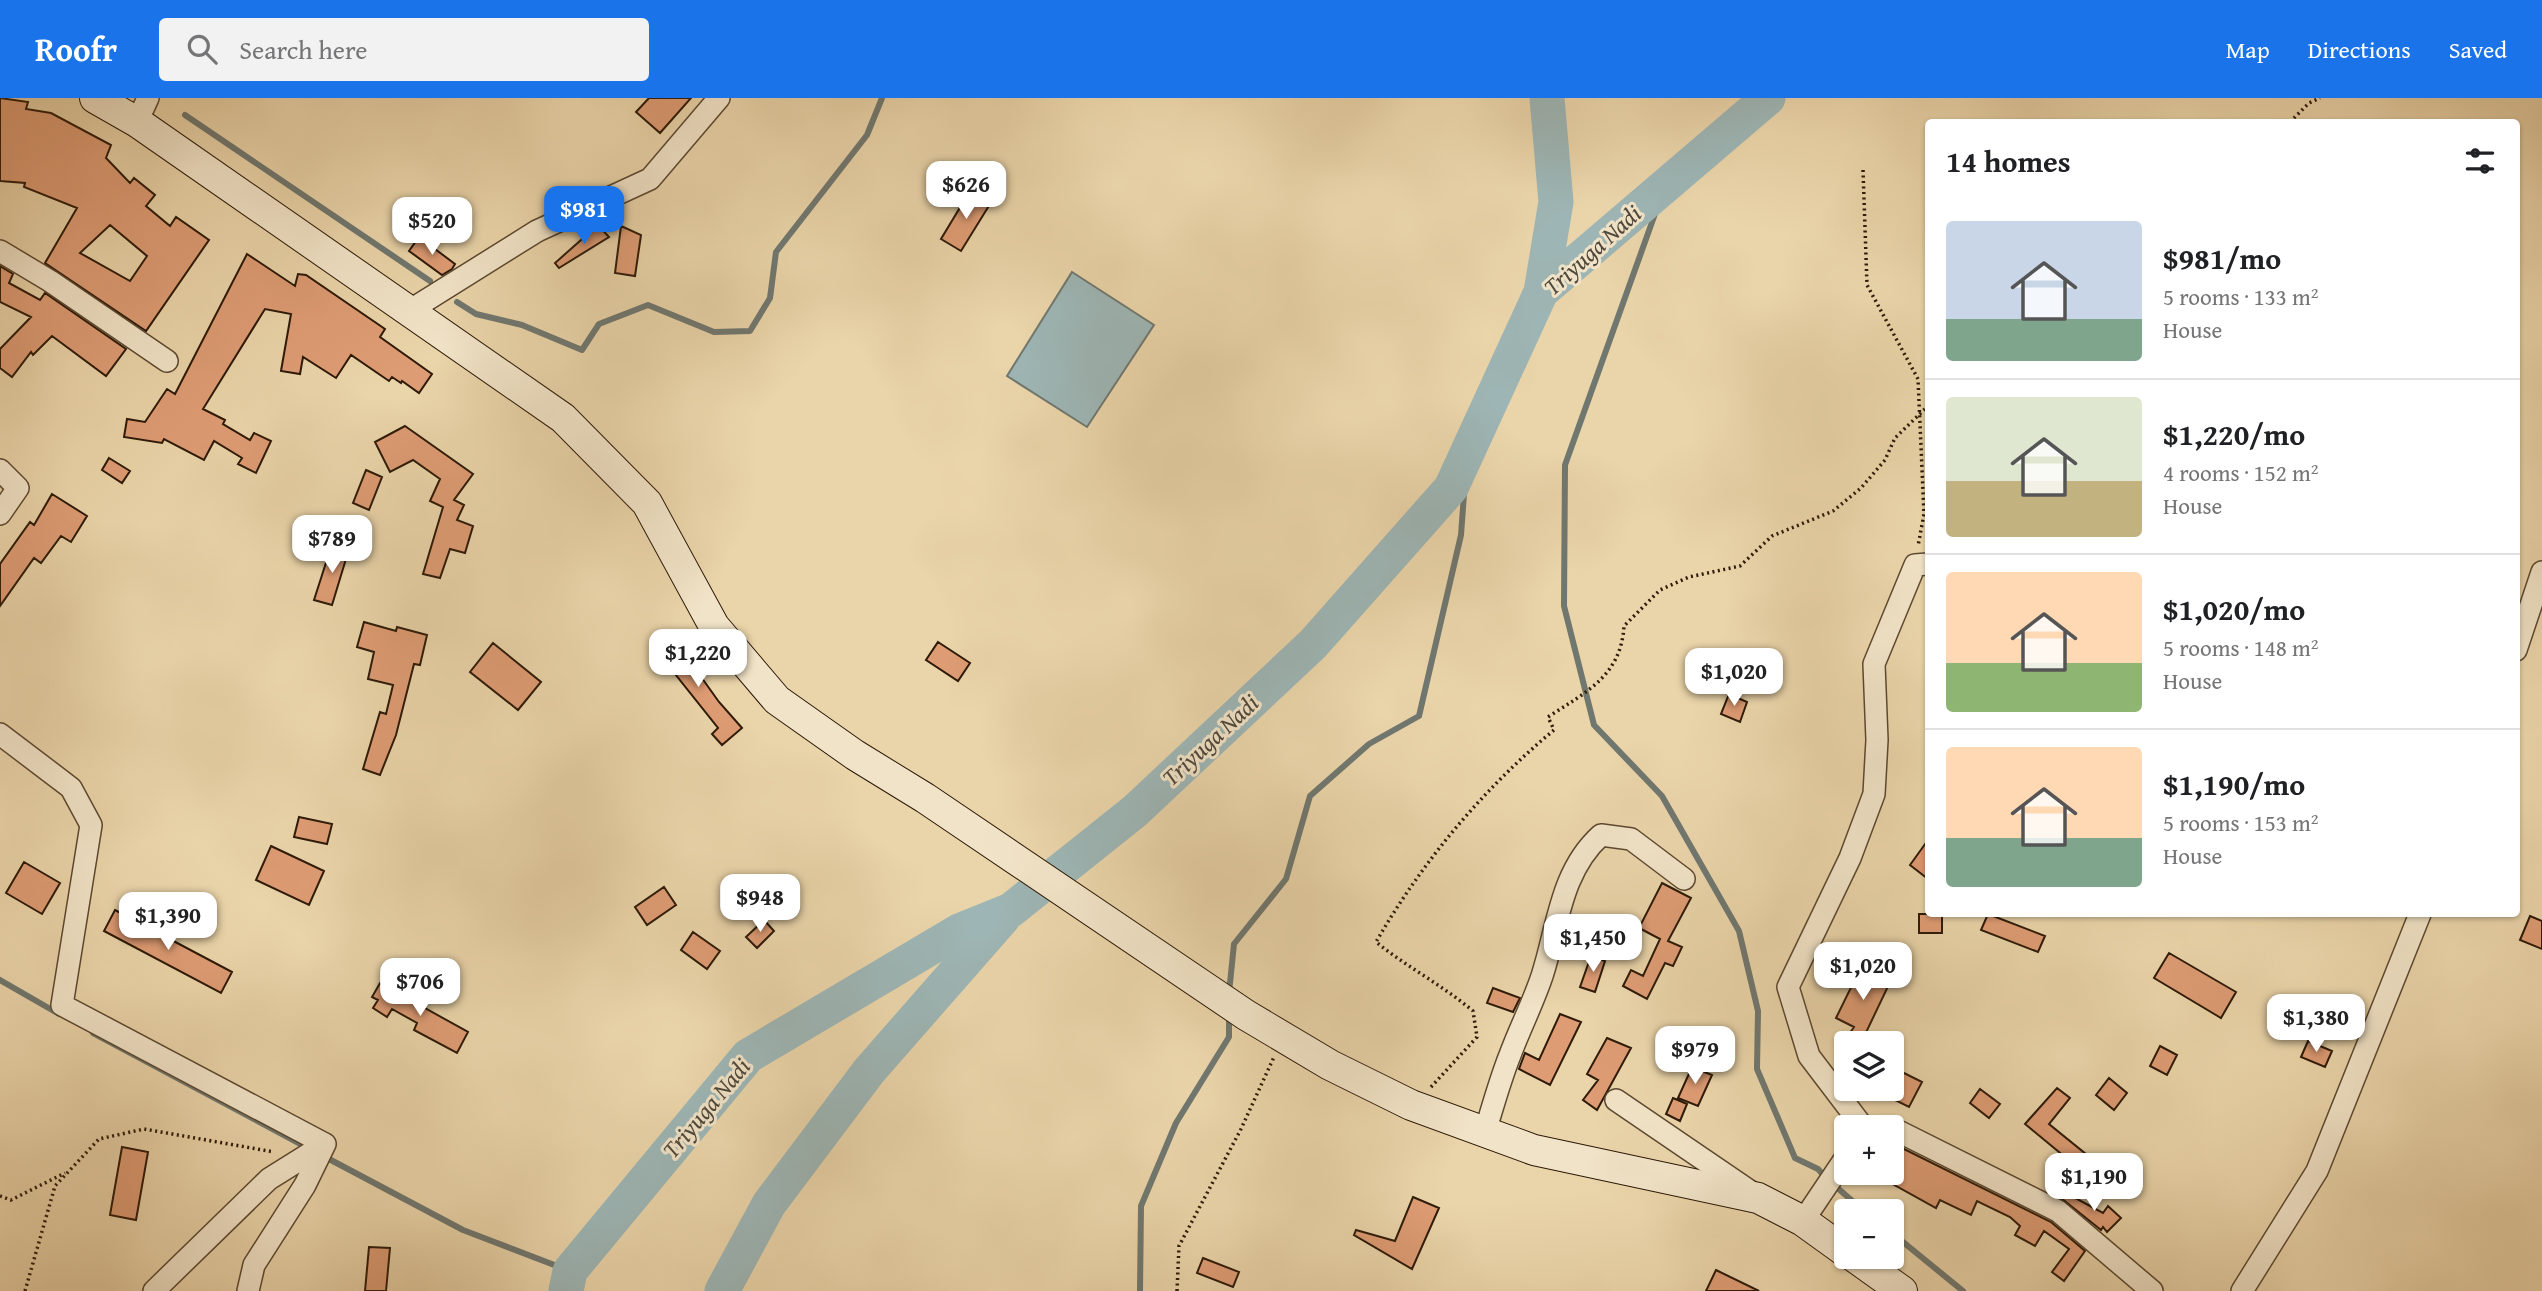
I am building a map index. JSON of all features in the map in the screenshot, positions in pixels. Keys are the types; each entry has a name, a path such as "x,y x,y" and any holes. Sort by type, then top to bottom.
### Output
{"main road":[{"path":"95,98 142,110 409,311 563,418 647,503 714,626 777,700 1245,1015 1330,1065 1410,1105 1534,1150 1758,1198 1803,1221 1834,1243"},
{"path":"1871,1269 1902,1291"}],"street":[{"path":"409,311 537,231 650,179 719,98"},
{"path":"0,251 50,281 167,361"},
{"path":"0,470 18,488 0,514"},
{"path":"1856,1115 1809,1056 1788,988 1850,858 1874,794 1877,740 1874,664 1922,565"},
{"path":"2520,638 2542,572"},
{"path":"0,734 71,788 91,825 62,1005 325,1144"},
{"path":"1485,1132 1510,1054 1526,1023 1543,973 1563,894 1587,847 1601,835 1631,839 1684,879"},
{"path":"2242,1291 2317,1171 2419,917"},
{"path":"1616,1100 1758,1198"},
{"path":"1904,1135 2058,1211 2152,1291"},
{"path":"154,1291 269,1179 325,1144"},
{"path":"248,1291 254,1265 305,1185 325,1144"},
{"path":"1803,1221 1834,1175"}],"path":[{"path":"2293,119 2309,103 2320,98"},
{"path":"1863,170 1867,285 1918,379 1924,513 1922,565"},
{"path":"1410,1105 1445,1076 1477,1037 1473,1011 1447,989 1404,964 1376,942 1439,849 1483,795 1554,730 1548,717 1586,692 1613,668 1623,644 1624,626 1660,590 1689,578 1740,566 1772,536 1833,511 1861,488 1885,460 1895,438 1925,409"},
{"path":"1178,1291 1179,1246 1241,1129 1271,1061 1286,1039"},
{"path":"25,1291 55,1186 99,1139 144,1129 304,1158"},
{"path":"0,1196 11,1200 70,1170"}],"water":[{"path":"1072,272 1154,325 1087,427 1007,376"}],"building":[{"path":"0,98 28,102 26,109 51,113 111,145 106,158 130,183 134,178 155,195 146,206 170,226 176,217 209,240 146,331 45,263 77,208 24,187 25,183 0,181","holes":["110,225 147,256 130,281 80,253"]},
{"path":"649,98 691,98 660,133 636,112"},
{"path":"970,191 990,204 961,251 941,239"},
{"path":"598,225 609,237 559,268 555,263"},
{"path":"621,226 641,235 635,276 615,273"},
{"path":"419,237 455,264 452,269 442,275 409,251"},
{"path":"247,254 295,286 298,274 306,275 385,329 380,337 432,374 419,393 392,377 389,381 351,355 336,378 303,357 300,374 281,371 291,314 265,309 203,409 225,420 223,424 250,440 254,433 271,441 256,473 238,464 242,458 214,441 204,460 164,439 162,443 124,437 127,419 145,422 167,389 175,394"},
{"path":"0,266 13,274 9,283 40,300 45,293 126,349 106,376 52,336 33,355 31,352 12,377 0,368 0,349 31,317 0,302"},
{"path":"405,426 473,474 454,500 464,505 457,520 473,526 465,553 450,549 440,578 423,574 443,507 430,501 440,479 413,460 390,472 375,442"},
{"path":"109,458 130,471 122,483 102,470"},
{"path":"366,470 382,477 369,510 353,503"},
{"path":"52,494 87,516 71,542 61,536 41,563 34,558 0,606 0,564 30,522 34,525"},
{"path":"332,544 349,549 332,605 314,600"},
{"path":"364,622 396,631 397,627 427,635 420,665 414,664 396,735 380,775 363,769 380,712 386,714 393,685 368,679 374,652 357,647"},
{"path":"668,634 742,728 722,745 712,734 718,728 652,645"},
{"path":"938,642 970,663 958,681 926,660"},
{"path":"493,643 541,682 518,710 470,672"},
{"path":"1729,694 1747,702 1740,722 1721,714"},
{"path":"299,817 332,824 327,844 294,837"},
{"path":"1925,844 1925,877 1910,865"},
{"path":"271,846 324,871 309,905 256,880"},
{"path":"24,862 60,883 42,914 6,893"},
{"path":"1662,883 1691,898 1668,941 1682,947 1673,966 1665,963 1647,999 1623,986 1631,970 1643,976 1660,939 1639,928"},
{"path":"664,887 676,905 647,925 635,907"},
{"path":"115,910 232,972 221,993 104,931"},
{"path":"1919,914 1925,914 1925,917 1942,917 1942,933 1919,933"},
{"path":"2530,916 2542,921 2542,949 2520,940"},
{"path":"1987,917 1996,917 2045,936 2038,952 1981,930"},
{"path":"764,920 774,931 757,948 746,937"},
{"path":"693,932 720,951 707,969 681,950"},
{"path":"2169,953 2236,992 2221,1018 2154,978"},
{"path":"1591,956 1605,961 1595,992 1580,987"},
{"path":"1863,963 1892,978 1867,1031 1851,1031 1854,1027 1836,1018"},
{"path":"380,983 468,1032 457,1053 414,1030 417,1023 392,1009 387,1017 373,1008 378,1000 372,997"},
{"path":"1493,988 1520,998 1513,1012 1487,1003"},
{"path":"1560,1014 1581,1022 1550,1085 1519,1069 1525,1053 1539,1060"},
{"path":"1607,1038 1631,1048 1597,1110 1583,1100 1598,1080 1587,1074"},
{"path":"2308,1041 2332,1051 2325,1067 2301,1057"},
{"path":"2160,1046 2177,1055 2167,1075 2150,1066"},
{"path":"1692,1067 1712,1075 1698,1106 1678,1098"},
{"path":"1904,1073 1922,1082 1909,1107 1897,1101 1904,1101"},
{"path":"2109,1078 2127,1093 2114,1110 2096,1095"},
{"path":"2057,1088 2070,1098 2049,1124 2092,1159 2082,1171 2025,1124"},
{"path":"1980,1089 2000,1104 1989,1118 1970,1103"},
{"path":"1673,1098 1687,1104 1680,1121 1666,1114"},
{"path":"122,1147 148,1152 136,1220 110,1215"},
{"path":"1904,1149 2051,1222 2085,1251 2064,1281 2052,1272 2069,1249 2044,1231 2035,1246 2015,1235 2020,1226 2010,1217 1977,1201 1971,1215 1940,1200 1936,1208 1894,1185 1904,1185"},
{"path":"2066,1193 2103,1213 2108,1206 2121,1218 2107,1232 2103,1227 2101,1230 2061,1198"},
{"path":"1413,1197 1439,1208 1412,1269 1354,1235 1356,1230 1395,1241"},
{"path":"369,1247 390,1248 386,1291 365,1291"},
{"path":"1203,1258 1239,1272 1233,1287 1197,1273"},
{"path":"1716,1270 1759,1291 1706,1291"}],"waterway":[{"path":"457,302 476,314 522,325 582,350 599,324 648,305 714,332 750,331 770,298 776,252 867,135 882,98"},
{"path":"1541,292 1556,202 1547,98"},
{"name":"Triyuga Nadi","path":"566,1291 570,1271 748,1056 959,931 1011,910 1135,811 1313,644 1451,488 1541,292 1768,98"},
{"path":"185,115 430,281"},
{"path":"1665,186 1565,465 1564,606 1594,725 1662,796 1739,931 1758,1011 1757,1069 1795,1158 1818,1169 1826,1178"},
{"path":"1229,993 1234,944 1286,879 1310,796 1369,744 1419,716 1461,535 1467,453"},
{"path":"722,1291 769,1204 869,1071 1003,918"},
{"path":"0,980 59,1014"},
{"path":"1140,1291 1141,1206 1176,1123 1229,1037 1229,1014"},
{"path":"93,1033 308,1148"},
{"path":"329,1159 463,1230 570,1271"},
{"path":"1834,1185 1850,1199"},
{"path":"1904,1243 1963,1291"}]}
